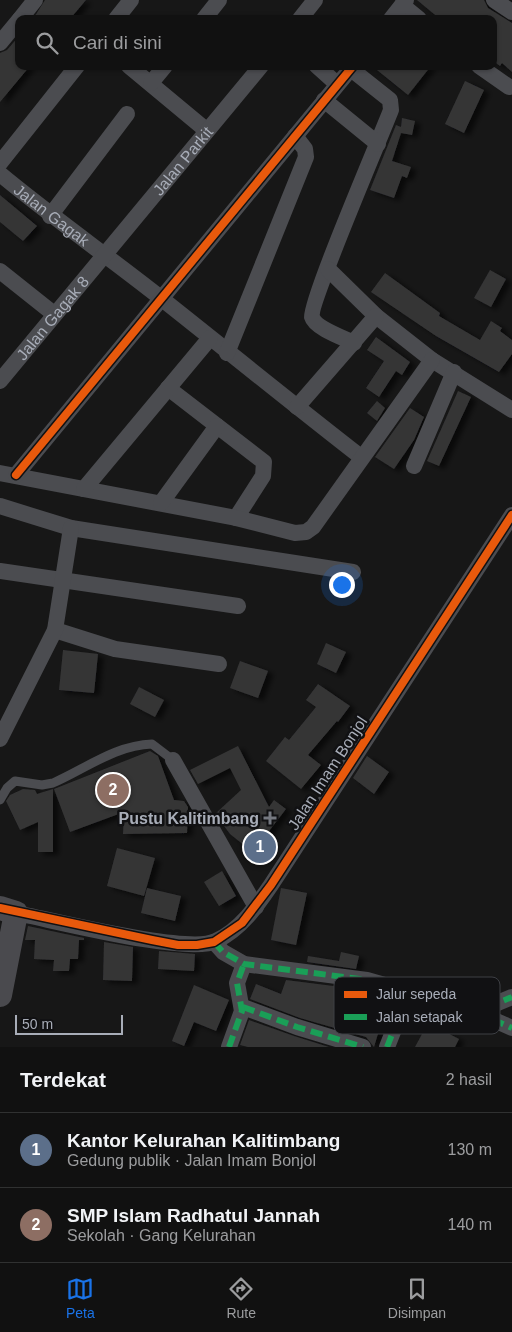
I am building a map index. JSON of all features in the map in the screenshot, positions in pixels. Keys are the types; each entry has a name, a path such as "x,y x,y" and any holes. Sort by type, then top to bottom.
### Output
{"street":[{"path":"22,15 35,0"},
{"path":"119,15 131,0"},
{"path":"207,15 219,0"},
{"path":"303,15 315,0"},
{"path":"494,0 512,12"},
{"path":"394,15 404,2 415,15"},
{"path":"0,43 15,24"},
{"path":"0,163 74,70"},
{"path":"134,70 206,130"},
{"path":"151,83 162,70"},
{"name":"Jalan Parkit","path":"105,255 206,130 258,70"},
{"path":"321,70 337,84"},
{"path":"16,475 349,70"},
{"path":"354,343 317,325 312,317 313,308 328,268 391,110 390,100 355,70"},
{"path":"485,70 509,86"},
{"path":"324,100 378,144"},
{"path":"50,216 127,114"},
{"path":"227,353 306,157 305,149 295,136"},
{"name":"Jalan Gagak","path":"0,174 50,216 162,299 227,353 361,457"},
{"name":"Jalan Gagak 8","path":"0,381 105,255"},
{"path":"328,268 376,316 432,360 512,410"},
{"path":"1,273 54,314"},
{"path":"297,408 376,316"},
{"path":"84,489 210,338"},
{"path":"0,473 236,518 295,534 306,532 313,527 361,457 432,360"},
{"path":"414,466 454,372"},
{"path":"168,388 264,462 263,476 236,518"},
{"path":"161,503 217,426"},
{"path":"0,506 71,528 353,572"},
{"name":"Jalan Imam Bonjol","path":"8,910 178,945 218,947 256,907 512,515"},
{"path":"0,738 55,630 71,528"},
{"path":"0,571 238,606"},
{"path":"55,630 115,649 219,664"},
{"path":"172,760 256,907"},
{"path":"0,995 8,910"},
{"path":"218,947 243,964 344,977"},
{"path":"229,1047 243,1007 237,983 243,964"},
{"path":"500,1003 512,998"},
{"path":"243,1007 297,1027 363,1047"},
{"path":"500,1023 512,1028"},
{"path":"387,1047 392,1034"}],"lane":[{"path":"0,800 7,788 15,781 42,785 53,783 113,753 137,746 152,744 172,760"}],"building":[{"path":"45,0 86,0 73,15 36,15"},
{"path":"417,0 484,0 488,8 512,23 512,72 502,63 500,66 497,64 497,15 435,15"},
{"path":"15,41 15,70 27,70 0,102 0,53 7,50"},
{"path":"377,70 428,70 408,95"},
{"path":"465,81 484,90 464,133 445,124"},
{"path":"402,118 415,121 412,135 401,133 392,161 411,167 407,178 402,176 394,198 370,190 396,125 401,127"},
{"path":"0,195 37,226 23,241 0,222"},
{"path":"490,270 506,279 491,307 474,298"},
{"path":"385,273 440,313 439,316 480,340 491,321 502,328 500,331 512,340 512,354 499,372 436,336 371,292"},
{"path":"376,337 410,362 402,375 396,371 379,397 366,388 384,361 367,350"},
{"path":"458,391 471,397 439,466 427,461"},
{"path":"377,401 385,408 377,421 367,413"},
{"path":"410,408 424,417 414,440 394,469 375,457"},
{"path":"326,643 346,652 336,673 317,664"},
{"path":"63,650 98,654 94,693 59,690"},
{"path":"240,661 268,671 258,698 230,688"},
{"path":"318,684 350,706 308,755 321,765 301,789 266,761 285,737 289,740 316,707 306,700"},
{"path":"139,687 164,700 155,717 130,704"},
{"path":"238,746 269,807 274,800 286,809 263,839 271,845 260,858 230,834 215,814 241,790 230,768 198,784 190,770"},
{"path":"150,751 158,756 174,800 184,801 188,807 187,833 123,834 124,812 70,832 54,789"},
{"path":"367,756 389,772 374,794 353,778"},
{"path":"23,789 35,790 37,794 53,789 53,852 38,852 38,822 20,830 6,801 10,795"},
{"path":"117,848 155,858 144,896 107,886"},
{"path":"222,871 236,896 219,906 204,882"},
{"path":"147,888 181,896 175,921 141,913"},
{"path":"281,888 307,893 296,945 271,940"},
{"path":"28,926 84,938 84,940 79,940 78,959 70,959 69,971 53,971 54,960 34,959 35,940 25,940"},
{"path":"104,942 133,947 132,981 103,980"},
{"path":"159,951 195,954 194,971 158,969"},
{"path":"341,952 359,956 356,969 307,962 308,956 339,961"},
{"path":"286,980 334,986 334,1028 300,1018 250,999 256,984 281,994"},
{"path":"194,985 229,1000 216,1031 194,1022 184,1046 172,1041"},
{"path":"249,1020 329,1047 248,1047 240,1045"},
{"path":"356,1034 378,1034 374,1047 366,1037"},
{"path":"422,1034 449,1034 459,1039 455,1047 415,1047"}],"marked path":[{"path":"214,942 223,952 244,964 344,977"},
{"path":"229,1047 242,1011 237,983 244,964"},
{"path":"500,1002 512,997"},
{"path":"243,1007 297,1027 363,1047"},
{"path":"500,1023 512,1028"},
{"path":"387,1047 392,1034"}],"cycle path":[{"path":"16,475 350,70"},
{"path":"0,908 178,945 197,945 214,942 242,923 271,885 512,515"}],"place":[{"name":"SMP Islam Radhatul Jannah","path":"113,790"},
{"name":"Pustu Kalitimbang","path":"270,818"},
{"name":"Kantor Kelurahan Kalitimbang","path":"260,847"}]}
